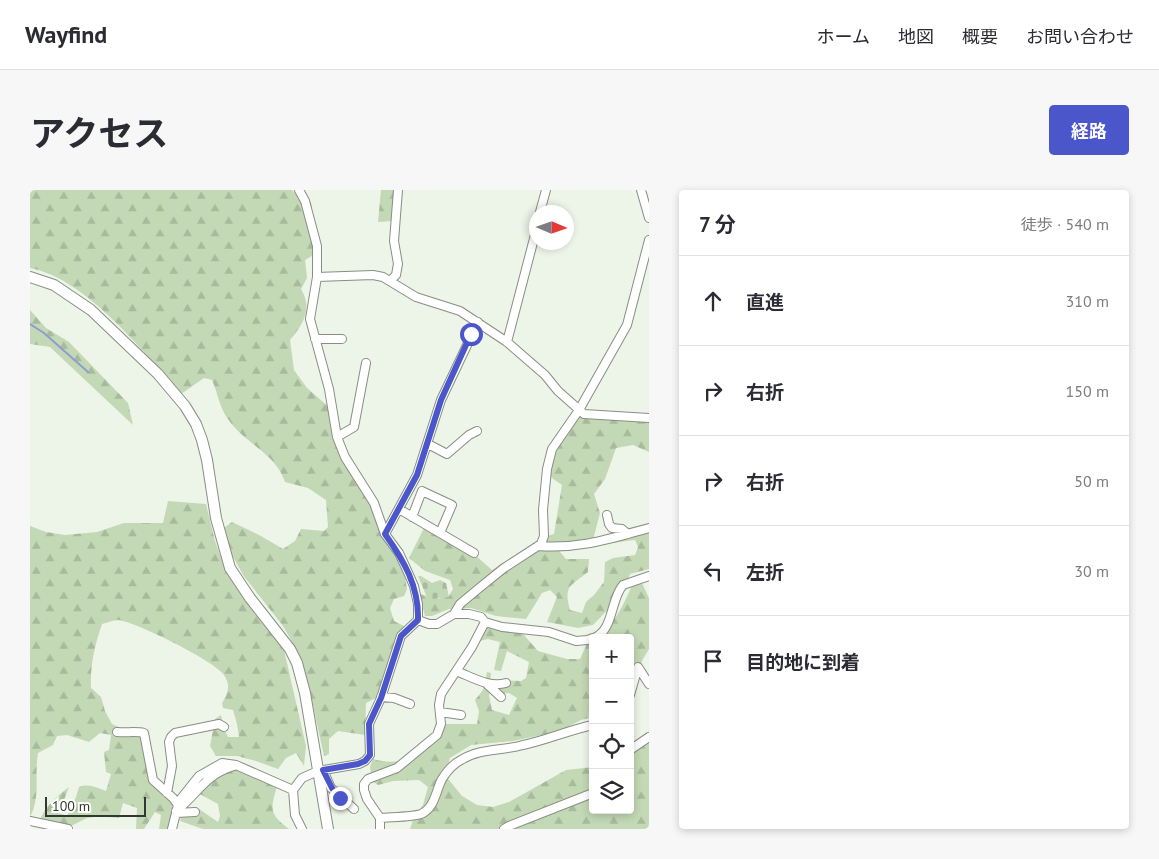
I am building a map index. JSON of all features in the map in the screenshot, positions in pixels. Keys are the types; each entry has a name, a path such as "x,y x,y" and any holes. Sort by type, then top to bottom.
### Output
{"street":[{"path":"299,190 305,201 317,246 318,277 310,319 329,389 337,437 345,457 374,503 385,534 399,553 414,586 418,604 418,620 401,636 381,697 369,724 370,755 365,761 358,764 321,770 302,778 293,790 295,815 302,829"},
{"path":"390,282 396,275 398,264 394,241 398,190"},
{"path":"542,205 546,190"},
{"path":"641,190 649,218"},
{"path":"418,620 429,624 437,624 454,614 460,604 504,568 541,544 544,536 543,510 547,469 552,449 580,410 627,325 649,240"},
{"path":"506,342 530,250"},
{"path":"318,277 373,275 383,277 416,297 460,311 478,322 506,342 545,375 558,391 584,414 649,418"},
{"path":"30,277 54,285 91,310 158,374 185,406 196,424 207,460 216,518 230,568 250,598 290,649 297,663 321,770 328,829"},
{"path":"385,534 417,475 441,400 478,322"},
{"path":"315,339 342,339"},
{"path":"337,437 354,428 366,363"},
{"path":"428,444 448,454 469,435 477,432"},
{"path":"412,517 422,491 452,506 440,534"},
{"path":"399,510 474,553"},
{"path":"607,514 612,528 622,530 628,534"},
{"path":"538,546 556,547 595,543 628,534 648,524"},
{"path":"599,634 604,631 614,600 623,585 649,576"},
{"path":"454,614 469,614 481,617 485,622 502,627 550,632 576,641 589,639"},
{"path":"380,829 380,818 367,799 364,784 368,779 397,768 437,735 440,724 439,705 441,694 472,647 485,622"},
{"path":"634,681 638,667 649,684"},
{"path":"456,670 487,684 501,697"},
{"path":"487,684 497,685 506,683"},
{"path":"381,697 394,698 410,704"},
{"path":"440,712 461,716"},
{"path":"167,793 172,766 168,742 171,736 176,733 220,724 224,727"},
{"path":"380,818 421,814 428,809 442,779 450,767 462,759 479,752 521,746 553,738 589,725"},
{"path":"117,732 130,734 138,731 144,733 153,780 167,793 177,809 196,812"},
{"path":"634,747 649,737"},
{"path":"172,829 179,801 199,776 222,763 236,765 293,790"},
{"path":"321,770 332,788 354,809"},
{"path":"504,829 557,806 589,795"},
{"path":"30,821 68,829"}],"green space":[{"path":"30,190 292,190 299,198 311,202 313,225 322,248 305,260 307,278 301,289 305,296 305,316 290,340 294,370 307,388 330,408 339,454 362,484 402,562 407,589 404,596 394,599 390,608 394,621 406,627 382,695 366,703 365,735 338,731 329,739 329,754 324,756 309,687 294,645 283,626 243,575 231,553 224,528 232,522 283,549 295,541 301,529 324,531 328,527 326,500 308,488 285,482 273,461 233,426 223,410 212,380 204,378 181,394 113,319 93,302 72,286 51,275 30,268"},
{"path":"381,190 395,190 392,221 378,222"},
{"path":"30,310 46,328 69,342 128,403 133,425 50,347 30,344"},
{"path":"607,411 649,414 649,452 633,445 616,448 605,479 594,494 600,513 593,540 567,544 560,552 566,559 589,559 588,572 573,584 568,591 570,610 582,613 586,602 604,582 605,562 613,558 635,555 638,547 635,540 611,543 597,542 629,528 649,523 649,569 630,574 620,597 593,625 578,628 547,622 557,597 550,590 542,593 526,619 496,616 471,608 449,609 432,616 425,616 419,594 438,599 449,596 453,589 450,580 425,571 409,558 426,524 475,555 492,570 547,536 554,534 562,485 549,476 560,439 582,412"},
{"path":"168,501 206,504 215,541 225,569 284,650 306,746 304,766 296,753 286,758 278,769 237,756 216,756 210,746 215,719 221,715 228,737 239,737 233,710 223,708 222,703 228,686 224,675 206,661 174,643 127,622 114,620 102,624 91,671 91,688 101,697 105,711 112,724 127,731 143,733 156,779 176,808 171,829 159,829 161,815 155,812 144,829 136,829 137,808 123,803 119,818 99,816 87,818 71,826 40,820 48,806 69,787 59,813 67,816 79,787 96,787 106,791 111,774 106,772 104,752 109,750 111,735 100,733 89,742 67,735 57,736 53,745 38,753 35,802 30,817 30,526 46,532 65,535 97,532 124,523 163,523"},
{"path":"418,576 432,583 440,580 446,583 449,597 428,600"},
{"path":"634,581 641,581 649,598 649,649 634,680 634,634 594,634 612,622 623,605"},
{"path":"491,622 516,626 538,651 567,659 580,659 586,646 583,640 589,637 589,718 581,720 561,731 513,741 471,745 450,758 445,775 462,796 477,805 493,807 509,802 566,770 589,767 589,814 634,814 634,751 649,741 649,829 410,829 414,817 423,805 428,787 419,780 393,781 378,785 372,781 370,767 373,759 397,761 421,754 424,745 445,724 477,724 479,711 475,700 483,690 487,672 491,673 489,695 492,710 509,715 517,698 509,693 494,694 494,680 521,681 526,678 529,662 507,651 501,671 494,670 500,642 488,639 476,642 483,629"},
{"path":"243,765 262,772 278,782 273,803 274,813 289,829 203,829 180,821 184,808 199,809 218,822 220,816 218,804 198,793 218,770"}],"waterway":[{"path":"30,324 44,333 88,372"}],"route":[{"path":"340,798 332,788 323,770 358,764 365,761 370,755 369,724 381,698 401,636 418,620 418,604 414,586 399,553 385,534 417,475 441,400 471,334"}]}
